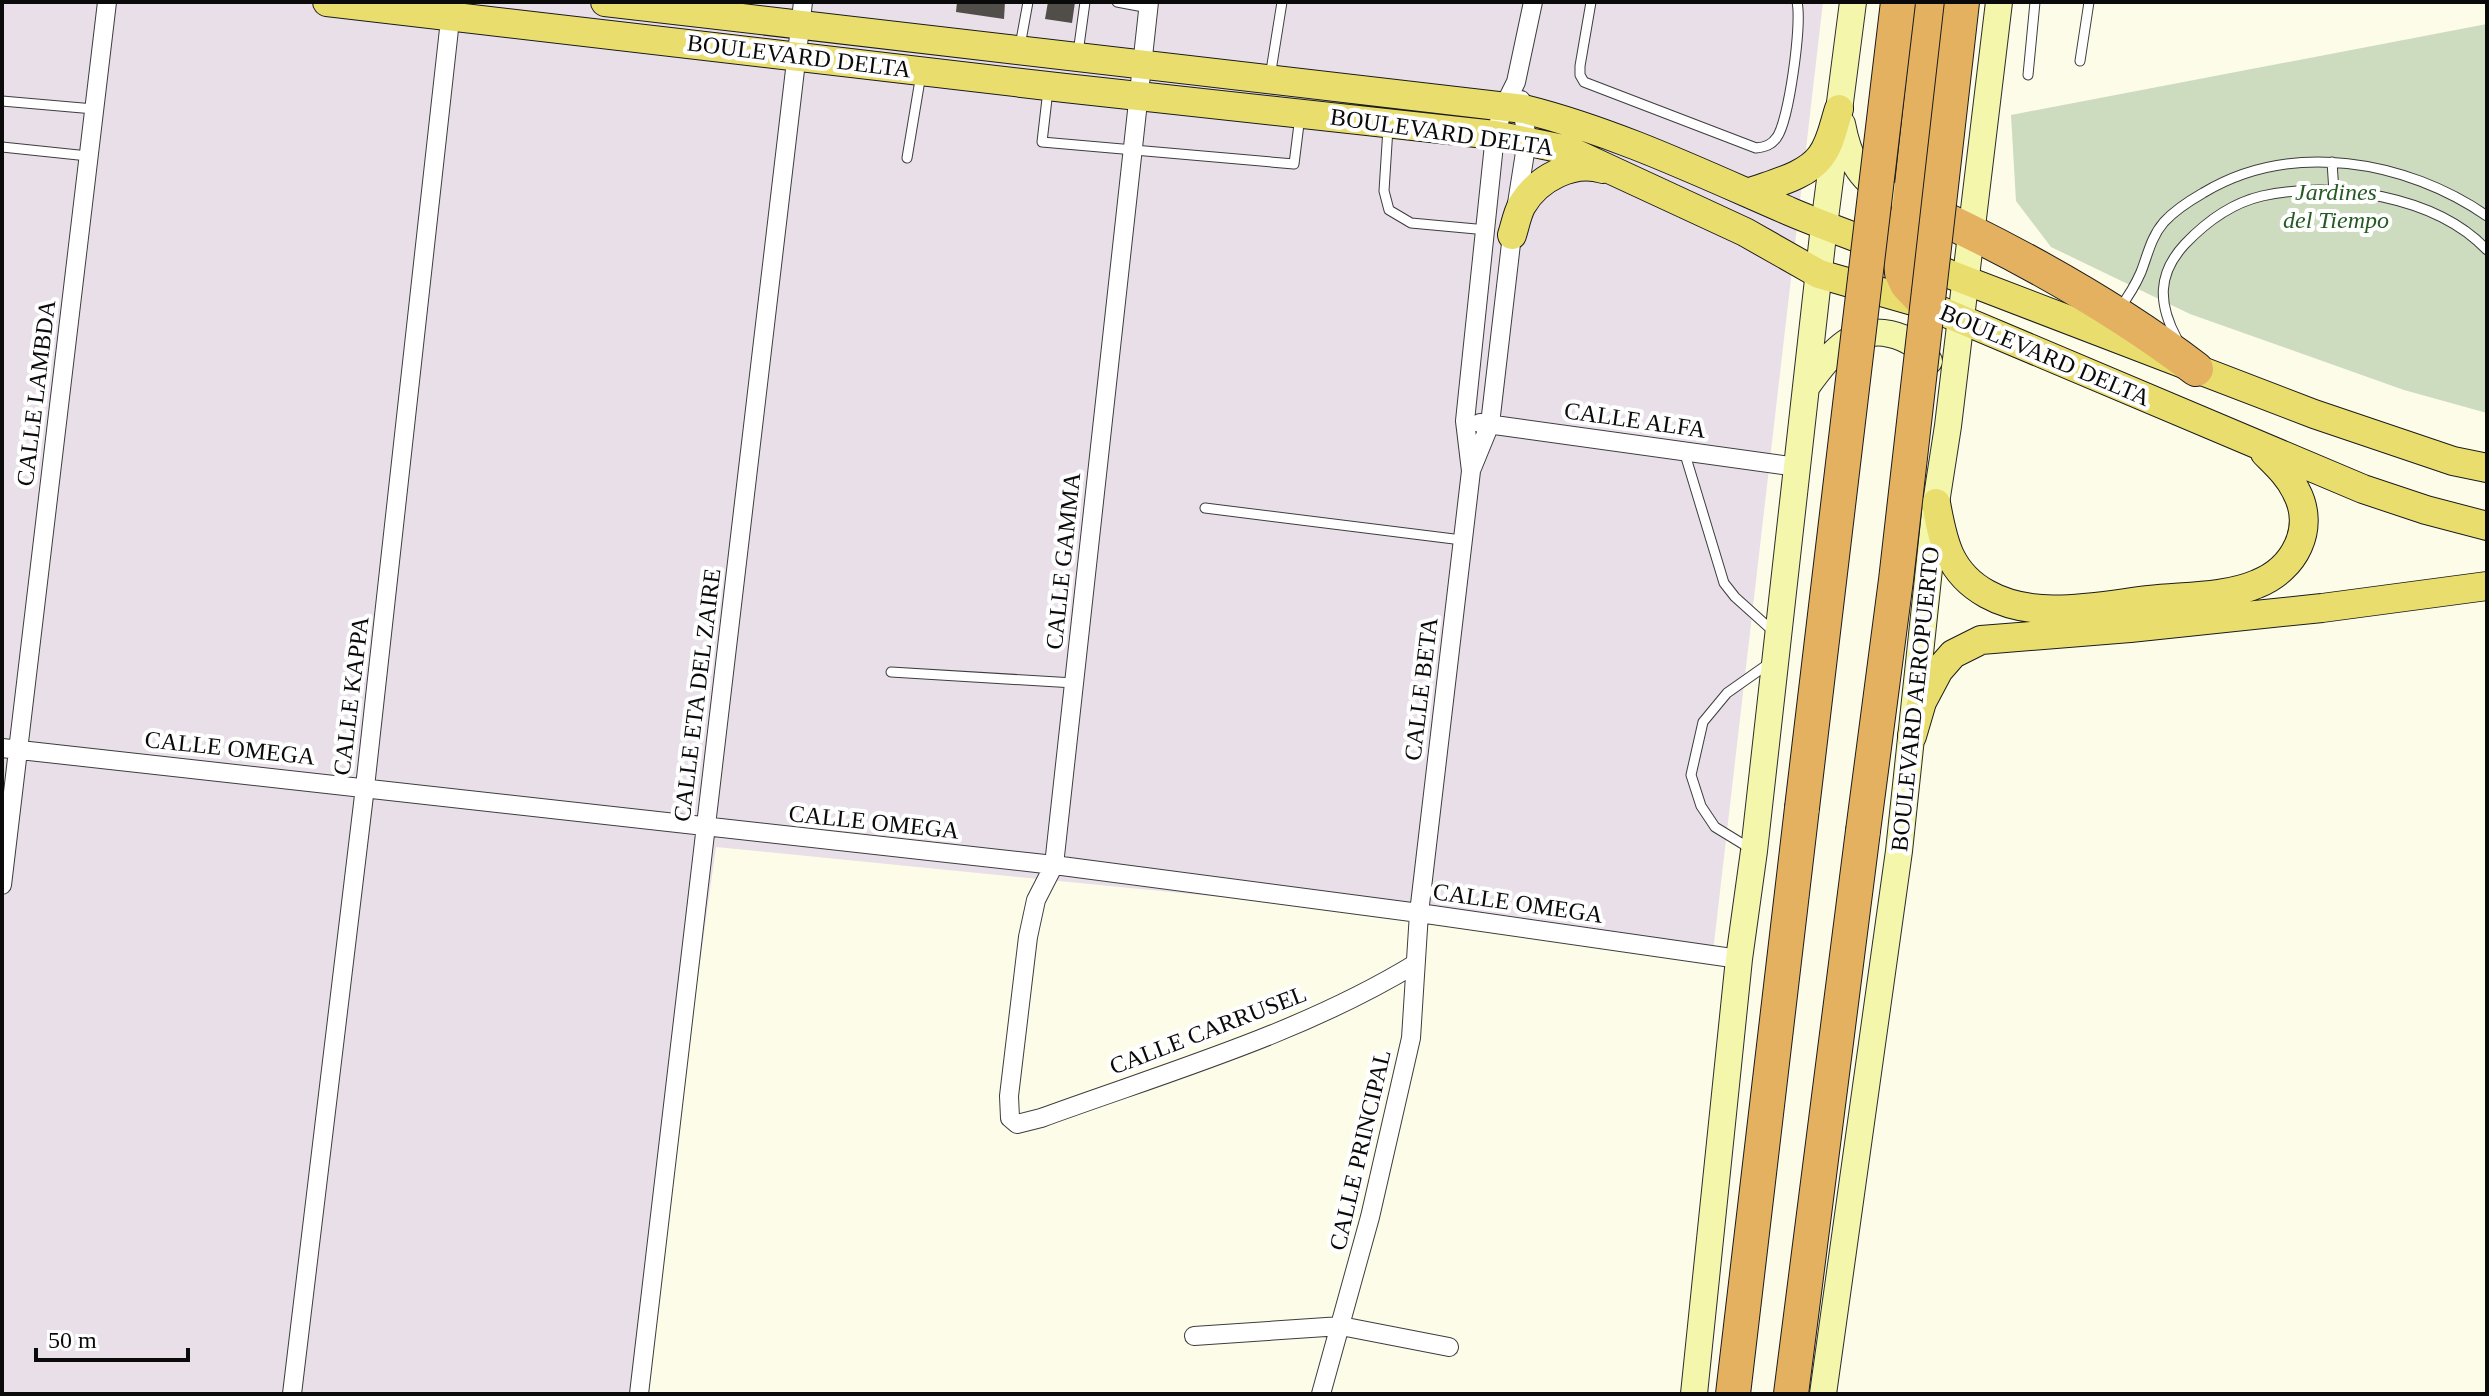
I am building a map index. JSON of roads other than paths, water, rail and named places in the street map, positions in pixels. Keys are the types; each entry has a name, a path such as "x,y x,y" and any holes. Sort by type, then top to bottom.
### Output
{"highway":[{"path":"1733,1394 1898,2"},
{"path":"1927,305 1907,284 1902,273 1900,252 1910,203 1932,2"},
{"name":"BOULEVARD AEROPUERTO","path":"1791,1394 1896,580 1962,2"},
{"path":"1910,203 1970,230 2108,323 2196,369"}],"main road":[{"name":"BOULEVARD DELTA","path":"327,2 452,9 798,56 1527,140 1568,150 1745,232 1819,274 1927,305 1960,318 2363,489 2487,526"},
{"name":"BOULEVARD DELTA","path":"605,2 802,13 1019,49 1141,65 1270,80 1515,99 1824,226 1900,252 1965,280 2108,323"},
{"path":"1748,193 1811,167 1821,157 1839,109"},
{"path":"1500,232 1530,194 1554,176 1587,164 1620,174"},
{"path":"2196,369 2381,437 2453,461 2487,468"},
{"path":"1936,503 1943,543 1954,564 1968,581 1985,594 2007,604 2068,609 2212,594 2254,586 2271,578 2288,563 2299,547 2304,529 2303,508 2297,492 2287,475 2256,445"},
{"path":"1912,736 1922,702 1939,670 1953,654 1981,640 2292,611 2487,586"}],"street":[{"name":"CALLE LAMBDA","path":"2,885 9,749 107,2"},
{"name":"CALLE BETA","path":"1471,471 1490,424 1500,232 1495,135 1515,99 1533,2"},
{"path":"1694,1394 1739,959 1853,2"},
{"name":"BOULEVARD AEROPUERTO","path":"1823,1394 1875,1029 1912,736 1936,503 1999,2"},
{"name":"CALLE GAMMA","path":"1011,1121 1009,1096 1028,937 1036,900 1054,865 1149,5"},
{"name":"CALLE KAPPA","path":"292,1394 365,787 452,9"},
{"name":"CALLE ETA DEL ZAIRE","path":"639,1394 802,13"},
{"name":"CALLE BETA","path":"1419,913 1471,471 1465,421 1500,232 1527,140 1515,99"},
{"path":"1839,109 1850,157 1857,169 1880,190 1910,203 1929,203 1957,194 1968,187 1977,173"},
{"path":"1807,386 1823,364 1855,335 1875,330 1904,337 1921,349 1935,369 1943,390 1948,426"},
{"name":"CALLE ALFA","path":"1465,421 1797,467"},
{"name":"CALLE OMEGA","path":"9,749 1054,865 1739,959"},
{"name":"CALLE PRINCIPAL","path":"1321,1394 1404,1075 1411,1038 1419,913"},
{"name":"CALLE CARRUSEL","path":"1011,1121 1017,1124 1041,1118 1289,1027 1363,993 1415,964"},
{"path":"1194,1336 1341,1326 1449,1347"}],"lane":[{"path":"1019,49 1028,2"},
{"path":"1077,56 1085,2"},
{"path":"1117,2 1149,5"},
{"path":"1270,80 1282,2"},
{"path":"1591,2 1580,66 1584,82 1590,87 1756,148 1773,143 1786,116 1798,25 1797,2"},
{"path":"2028,75 2035,2"},
{"path":"2080,61 2089,2"},
{"path":"907,158 922,71"},
{"path":"1048,86 1042,142 1294,164 1301,113"},
{"path":"2,101 94,109"},
{"path":"1388,124 1384,191 1389,210 1411,223 1500,232"},
{"path":"2,147 88,156"},
{"path":"2332,162 2334,192"},
{"path":"2108,323 2136,282 2154,235 2172,214 2234,176 2260,168 2291,163 2332,162 2377,168 2448,192 2487,216"},
{"path":"2196,369 2175,336 2163,304 2167,268 2180,249 2213,218 2260,197 2289,192 2334,192 2377,197 2426,209 2471,233 2487,250"},
{"path":"1684,451 1724,583 1776,648 1727,693 1703,722 1691,775 1701,806 1715,827 1754,851"},
{"path":"1205,508 1462,540"},
{"path":"891,672 1074,683"}],"park label":[{"name":"Jardines del Tiempo","path":"2336,206"}]}
